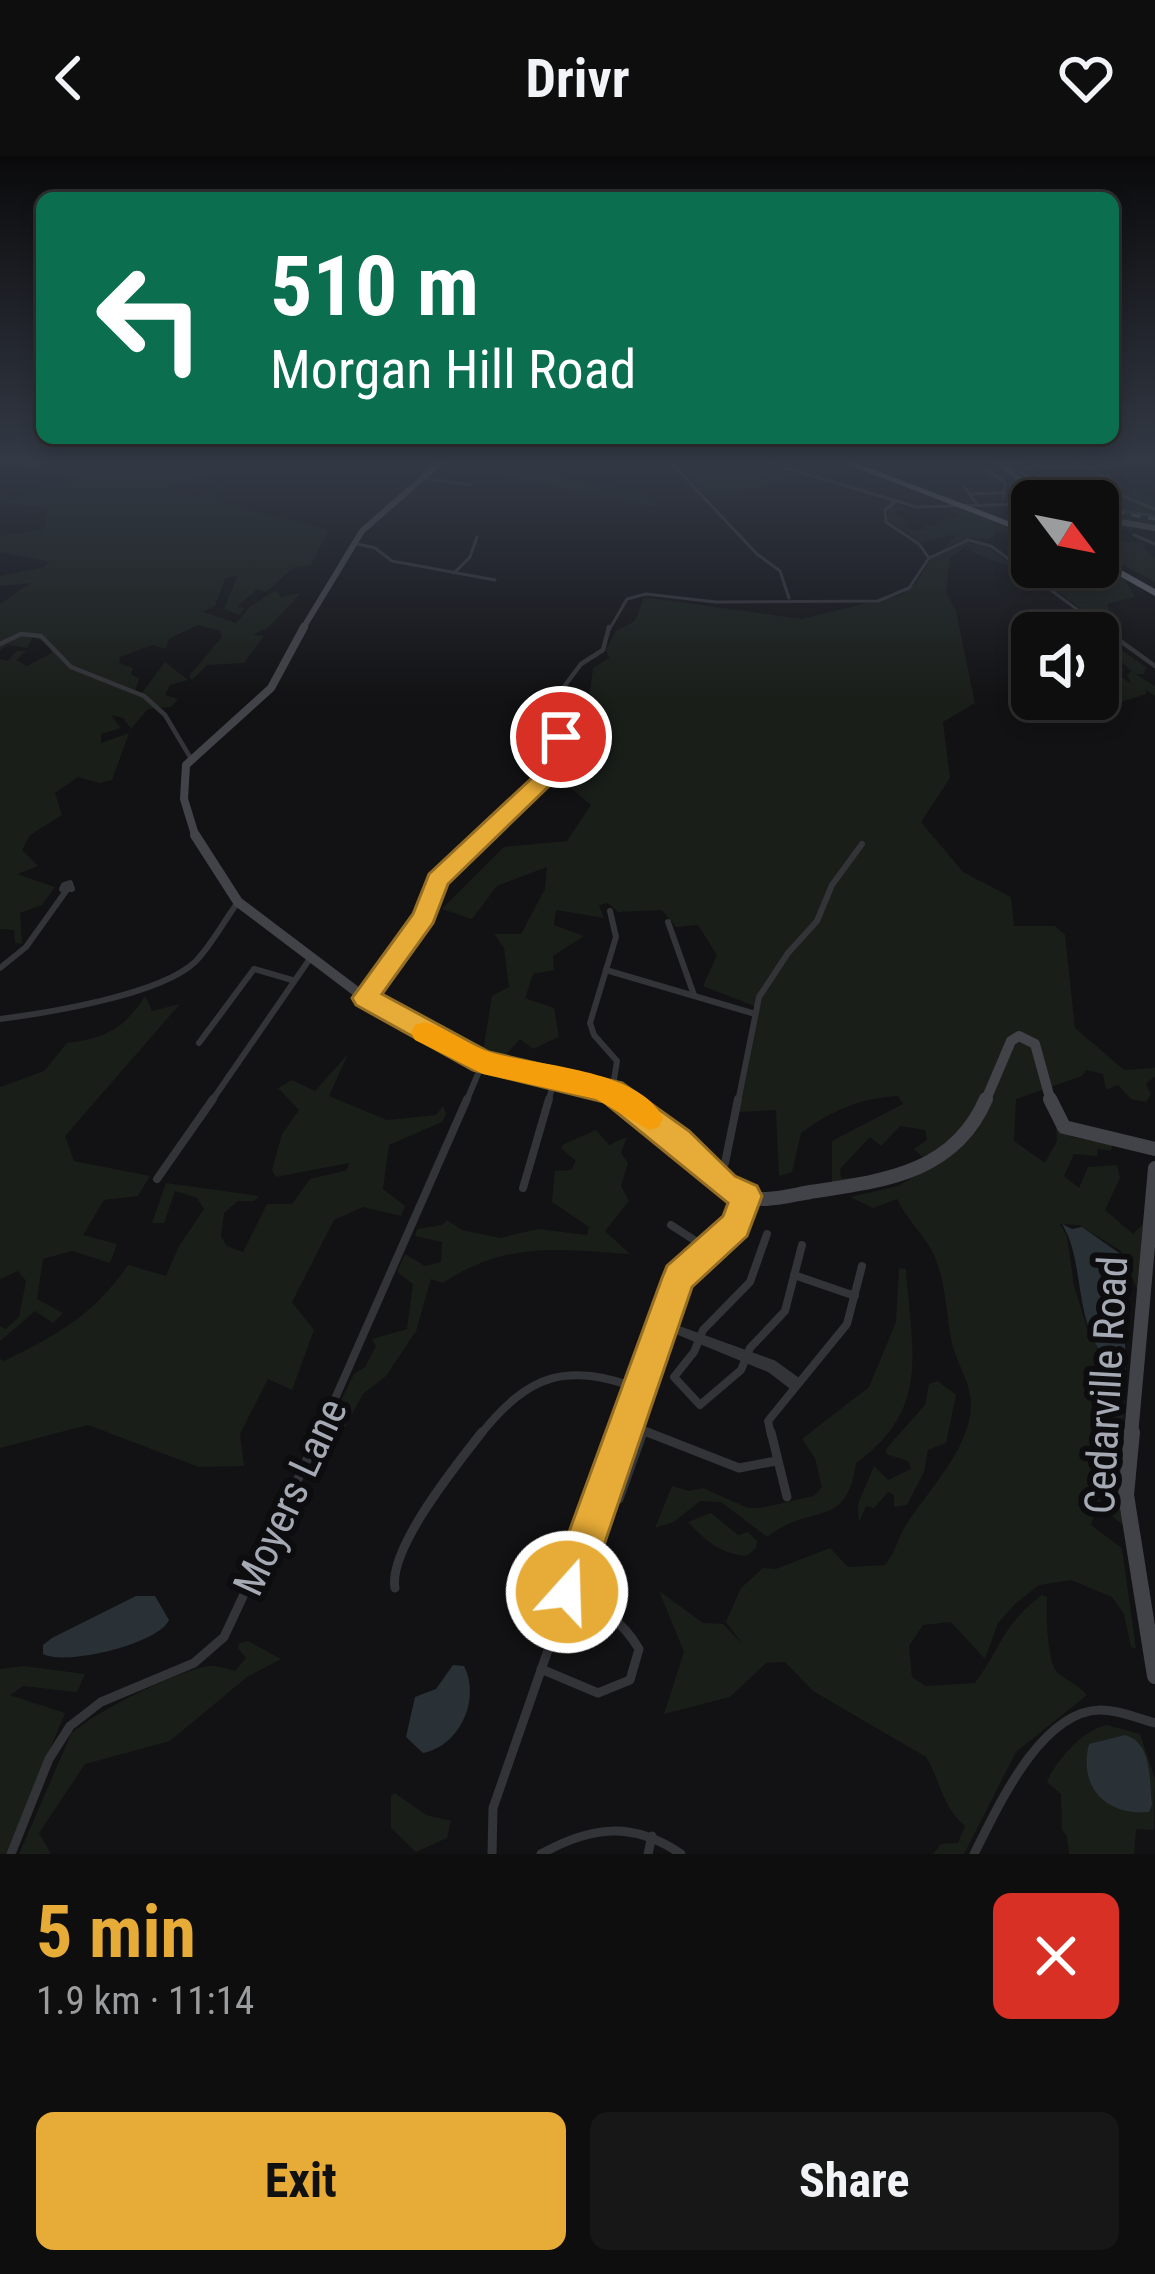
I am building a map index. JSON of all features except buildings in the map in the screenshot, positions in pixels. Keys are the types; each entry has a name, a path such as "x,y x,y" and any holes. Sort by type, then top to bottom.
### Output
{"highway":[{"path":"1119,569 1155,589"}],"main road":[{"path":"353,543 271,688 190,757 184,784 190,823 238,902 309,959 365,998 483,1062 612,1092 679,1141 716,1178 746,1196 768,1199 900,1178 971,1131 984,1112 1011,1041 1021,1036 1035,1044 1062,1126 1078,1134 1155,1149"},
{"name":"Cedarville Road","path":"1155,1168 1126,1495 1155,1676"}],"street":[{"path":"454,573 470,557 475,542"},
{"path":"746,542 780,571 789,598"},
{"path":"916,542 929,558"},
{"path":"365,998 424,917 442,874 549,771 563,728 560,692 581,664 603,650 611,621 627,598 646,594 726,602 886,599 914,583 929,558 963,542"},
{"path":"978,542 991,545 1155,666"},
{"path":"353,543 379,550 392,561 495,580"},
{"path":"0,644 25,633 38,635 52,643 65,663 145,698 158,707 176,743 190,757"},
{"path":"716,1178 725,1163 753,1013 785,956 817,921 832,885 862,844"},
{"path":"0,968 26,946 66,891"},
{"path":"0,1019 62,1012 177,974 195,962 238,902"},
{"path":"610,911 617,935 590,1026 618,1064 612,1092"},
{"path":"668,922 694,995"},
{"path":"157,1179 309,959"},
{"path":"200,1043 254,969 292,980"},
{"path":"606,970 753,1013"},
{"name":"Moyers Lane","path":"11,1854 59,1741 73,1724 100,1702 200,1660 224,1636 362,1342 483,1062"},
{"path":"523,1188 555,1078"},
{"path":"492,1854 493,1808 679,1278 738,1222 746,1196"},
{"path":"671,1225 708,1250"},
{"path":"767,1234 750,1282 699,1339 674,1377 696,1403 707,1403 785,1311 802,1245"},
{"path":"788,1497 768,1421 847,1324 862,1266"},
{"path":"794,1275 855,1296"},
{"path":"662,1324 746,1357 796,1385"},
{"path":"395,1588 395,1566 435,1500 493,1421 525,1388 554,1375 591,1372 640,1389"},
{"path":"628,1424 739,1468 776,1461"},
{"path":"603,1495 620,1499 644,1430"},
{"path":"541,1669 598,1693 630,1680 639,1649 627,1628 615,1615 567,1592"},
{"path":"974,1854 1015,1778 1063,1726 1093,1711 1155,1724"},
{"path":"541,1854 570,1836 601,1827 635,1829 681,1854"},
{"path":"648,1854 652,1836"}],"shaded area":[{"path":"0,542 323,542 311,565 293,568 266,592 257,589 237,607 245,608 239,615 224,609 237,576 225,579 215,606 203,612 236,623 276,590 281,597 301,593 269,627 253,635 264,636 244,663 207,665 192,680 189,676 222,637 220,631 198,625 169,639 166,649 152,645 120,657 119,663 133,668 131,674 139,679 134,695 141,694 165,662 188,680 170,685 165,695 178,699 171,707 148,709 131,729 123,718 111,715 121,728 101,734 101,743 129,733 112,780 100,783 78,777 55,793 62,815 30,835 22,850 38,866 17,874 55,887 42,905 20,913 22,944 15,943 14,930 0,929 0,659 8,661 16,651 26,651 16,660 27,666 52,653 50,644 33,637 27,648 8,645 0,650 0,604 30,583 0,586 0,576 49,562 0,552"},
{"path":"965,542 988,547 1011,563 966,549 969,545 950,558 946,592 956,611 975,703 943,722 950,778 921,822 963,872 1011,897 1014,926 1055,926 1065,935 1075,1028 1124,1070 1155,1068 1155,1076 1146,1084 1151,1094 1146,1102 1131,1099 1118,1085 1106,1090 1103,1074 1086,1070 1082,1076 1016,1099 1014,1141 1045,1163 1057,1141 1056,1127 1072,1137 1112,1145 1111,1151 1098,1149 1097,1156 1074,1154 1064,1176 1079,1188 1088,1167 1117,1165 1120,1178 1105,1210 1133,1234 1143,1224 1137,1289 1121,1251 1079,1225 1060,1224 1067,1236 1074,1286 1089,1334 1126,1385 1118,1494 1123,1525 1113,1517 1108,1501 1098,1504 1091,1525 1122,1548 1136,1649 1131,1647 1124,1614 1112,1597 1071,1580 1039,1585 1016,1603 998,1623 985,1659 951,1622 923,1625 909,1646 912,1677 926,1686 975,1683 1019,1616 1042,1595 1047,1597 1054,1666 1087,1695 1016,1752 964,1854 933,1854 941,1844 958,1843 965,1826 947,1802 926,1757 813,1691 785,1662 766,1663 730,1697 664,1714 684,1652 659,1591 703,1623 723,1624 743,1645 726,1622 741,1588 763,1568 776,1569 830,1548 848,1567 885,1565 964,1437 970,1397 952,1343 933,1253 897,1199 873,1208 850,1197 898,1186 932,1166 914,1149 927,1140 925,1130 900,1126 881,1146 870,1137 840,1169 841,1178 861,1179 832,1184 832,1141 903,1104 898,1096 859,1103 801,1133 792,1172 779,1176 776,1110 739,1112 759,1008 703,986 717,955 698,925 676,927 662,910 618,912 608,903 599,905 604,918 556,910 554,925 584,936 553,956 554,970 533,974 525,998 554,1008 559,1037 533,1049 520,1039 501,1060 482,1057 492,996 509,987 504,948 494,934 521,934 545,889 547,867 497,886 472,919 442,909 504,847 567,841 591,805 556,776 581,754 584,735 571,730 572,706 588,707 593,668 609,658 606,649 616,631 635,621 644,597 801,619 901,595 916,583 932,558"},
{"path":"1119,542 1146,543 1143,547 1155,558 1155,582 1119,563"},
{"path":"1119,575 1135,597 1107,604 1110,612 1085,612 1054,588 1119,588"},
{"path":"1119,648 1146,667 1144,674 1135,674 1155,686 1155,696 1146,690 1146,694 1119,701 1119,665 1122,677 1131,684 1127,675 1132,671 1119,661"},
{"path":"145,996 152,1011 180,1004 65,1136 74,1161 150,1176 138,1196 104,1200 83,1235 117,1244 110,1263 72,1251 43,1259 37,1299 63,1313 53,1323 35,1311 0,1341 0,1326 6,1329 19,1317 26,1281 18,1271 0,1279 0,1087 44,1071 67,1043 113,1030"},
{"path":"348,1054 329,1096 387,1120 436,1115 443,1106 446,1114 442,1122 389,1145 383,1189 405,1206 401,1216 363,1207 334,1220 292,1302 314,1330 292,1390 268,1379 240,1434 244,1466 199,1467 88,1425 0,1448 0,1359 73,1322 128,1265 166,1276 204,1209 197,1198 175,1191 164,1223 152,1223 166,1183 259,1196 254,1201 238,1201 224,1213 221,1237 227,1246 243,1252 267,1204 292,1204 310,1179 347,1170 349,1163 276,1177 272,1170 282,1134 299,1110 278,1088 292,1080 315,1091"},
{"path":"596,1130 609,1145 627,1137 621,1153 628,1163 621,1186 629,1201 605,1231 630,1254 533,1251 489,1260 443,1283 431,1279 416,1331 386,1376 363,1394 345,1427 331,1432 329,1425 354,1374 365,1367 376,1346 372,1339 407,1329 413,1284 397,1272 405,1254 425,1266 441,1262 442,1242 415,1236 417,1229 447,1220 462,1230 500,1238 538,1229 587,1235 589,1227 552,1202 555,1171 571,1170 576,1161 561,1148"},
{"path":"1062,1224 1082,1227 1122,1255 1126,1373 1095,1343"},
{"path":"899,1268 906,1269 911,1325 907,1399 897,1421 856,1463 844,1498 835,1507 767,1537 721,1502 700,1501 674,1522 655,1528 672,1486 689,1491 703,1488 748,1508 814,1496 822,1487 815,1458 802,1439 869,1387 896,1322"},
{"path":"938,1381 956,1395 946,1443 928,1450 924,1472 907,1505 894,1507 894,1495 888,1492 874,1508 866,1506 859,1522 858,1504 874,1466 888,1480 911,1469 908,1461 887,1454 886,1449 925,1405 929,1384"},
{"path":"711,1513 738,1535 748,1532 757,1541 756,1548 747,1556 729,1553 707,1541 688,1522"},
{"path":"136,1596 155,1596 169,1620 161,1629 90,1655 43,1654 43,1645 52,1638"},
{"path":"248,1641 281,1659 247,1677 170,1741 85,1764 39,1833 51,1854 19,1854 71,1734 116,1704 176,1676 208,1666 235,1671 246,1658 239,1643"},
{"path":"453,1665 464,1666 469,1679 464,1719 447,1741 423,1753 406,1737 415,1697 436,1689"},
{"path":"23,1666 85,1674 77,1692 23,1686 10,1695 65,1713 6,1854 0,1854 0,1669"},
{"path":"1107,1725 1140,1734 1155,1779 1154,1830 1136,1829 1134,1854 1069,1854 1062,1830 1061,1794 1047,1782 1072,1747 1089,1732"},
{"path":"1125,1735 1145,1754 1150,1774 1149,1812 1108,1804 1088,1773 1089,1744"},
{"path":"395,1793 426,1815 451,1821 447,1838 416,1852 391,1828 391,1796"}],"slow traffic":[{"path":"425,1033 483,1062 604,1088 649,1118"}],"route":[{"path":"561,737 543,779 437,880 424,917 365,998 483,1062 612,1092 691,1151 724,1186 746,1196 736,1225 679,1278 567,1592"}]}
